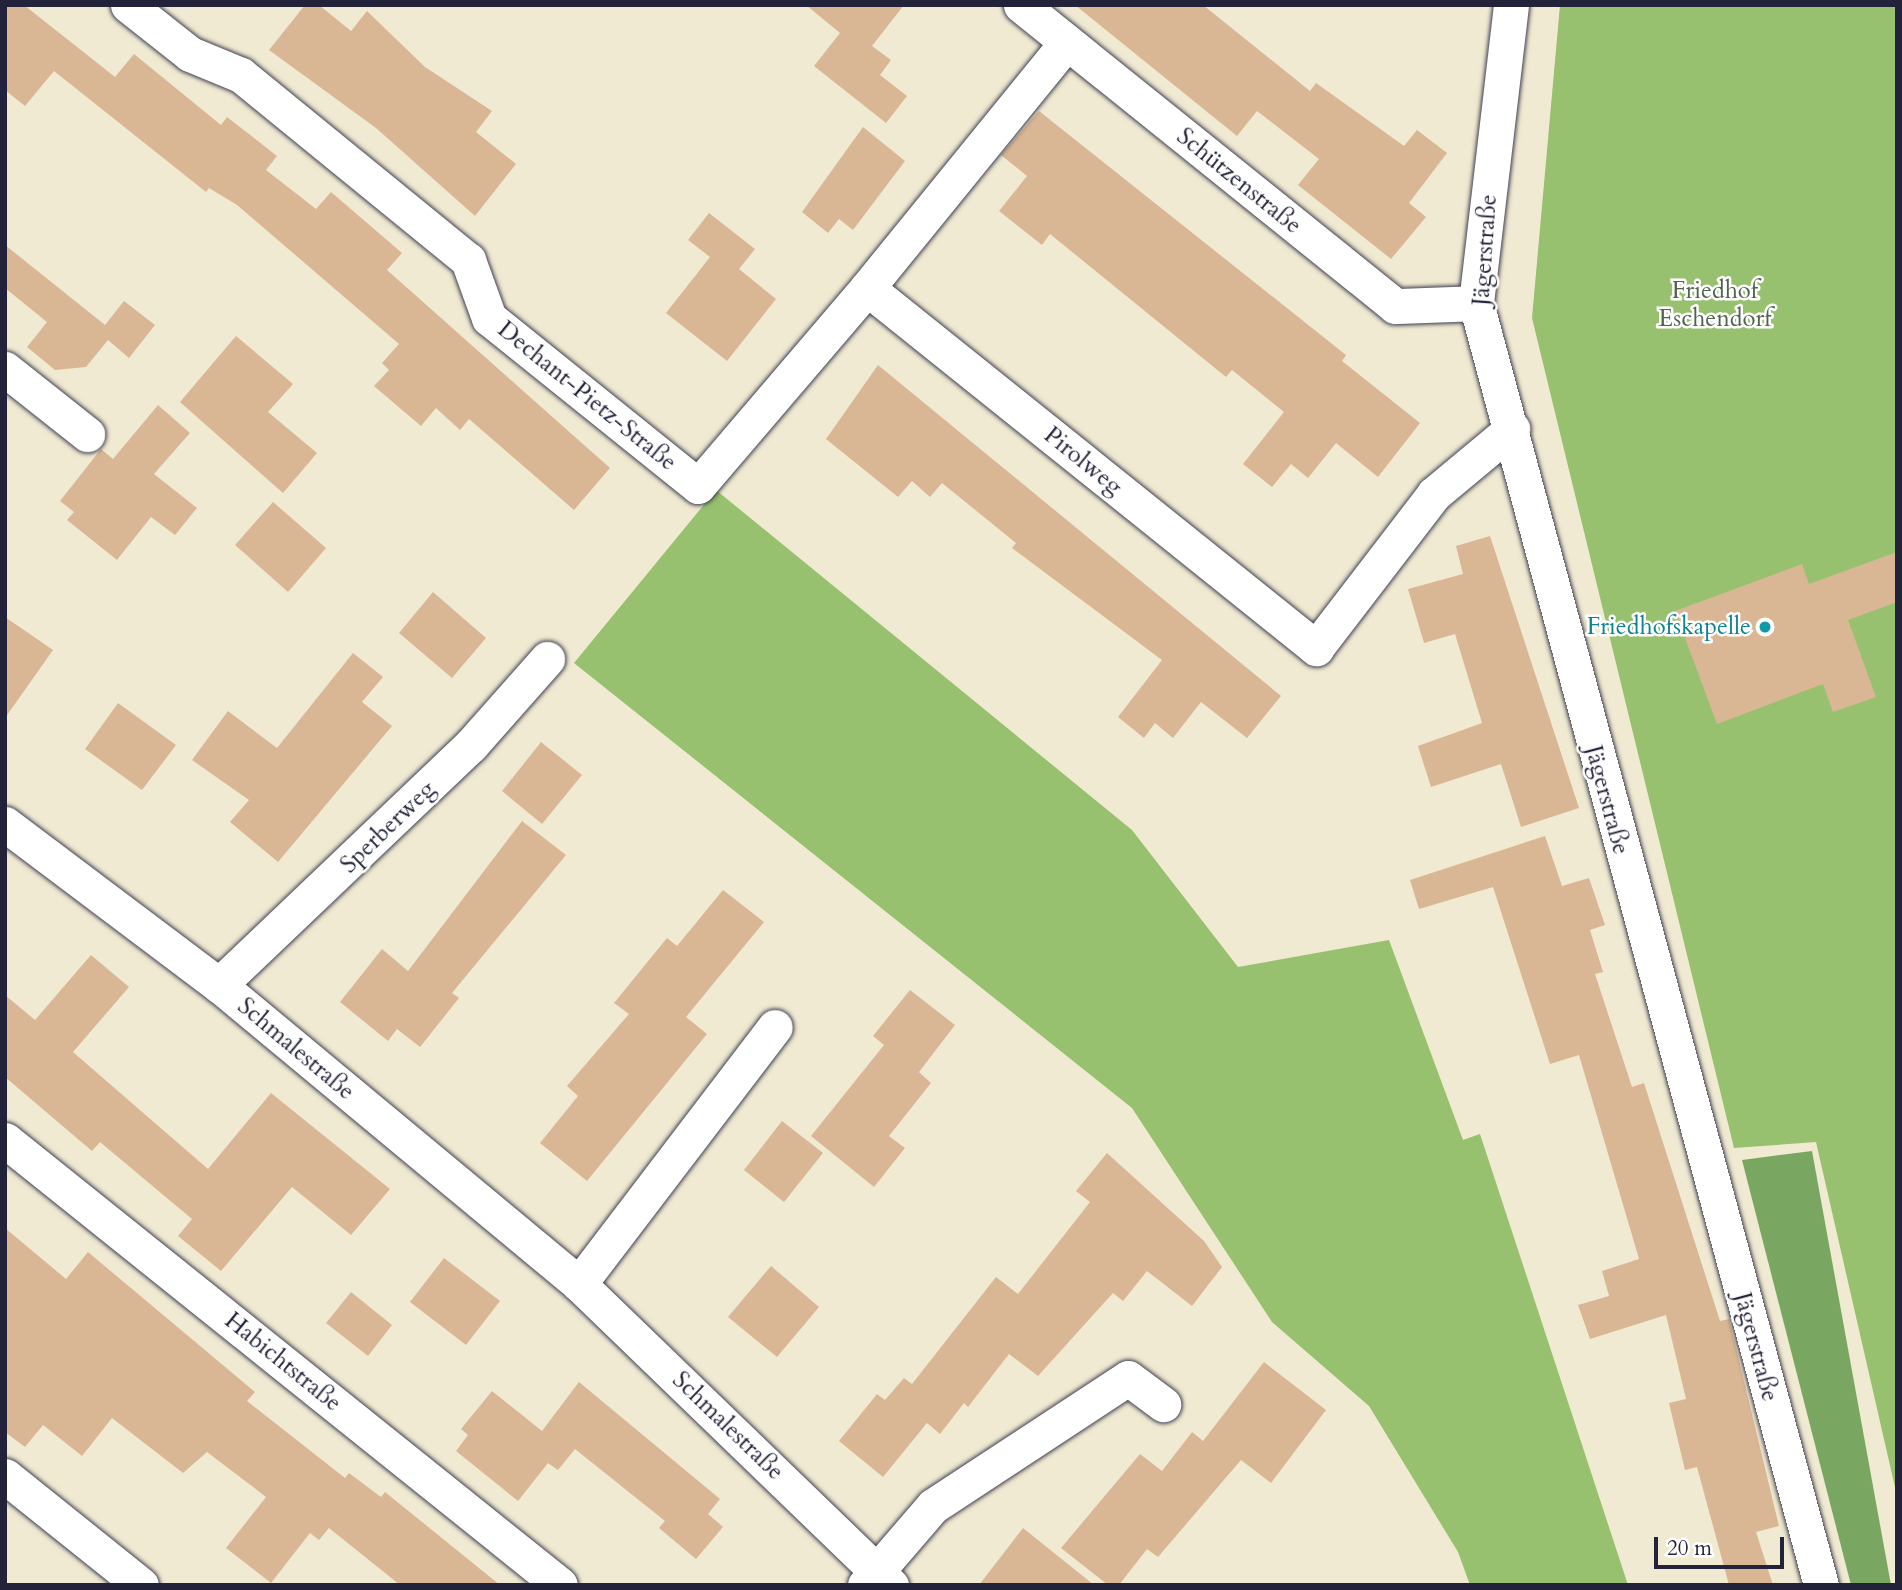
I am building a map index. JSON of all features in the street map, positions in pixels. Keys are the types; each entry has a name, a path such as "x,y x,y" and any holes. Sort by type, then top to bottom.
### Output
{"street":[{"name":"Dechant-Pietz-Straße","path":"128,5 190,54 241,75 468,260 489,318 698,486 867,288"},
{"name":"Schützenstraße","path":"1021,5 1395,306 1476,303"},
{"name":"Jägerstraße","path":"1511,5 1476,303 1821,1585"},
{"path":"867,288 1067,42"},
{"name":"Pirolweg","path":"867,288 1316,648 1434,494 1512,429"},
{"path":"5,369 86,434"},
{"name":"Sperberweg","path":"219,985 471,745 547,659"},
{"name":"Schmalestraße","path":"5,824 219,985 579,1284 878,1579 933,1506 1128,1378 1163,1404"},
{"path":"579,1284 775,1027"},
{"name":"Habichtstraße","path":"5,1140 560,1585"},
{"path":"5,1476 141,1585"}],"green space":[{"name":"Friedhof Eschendorf","path":"1560,5 1897,5 1897,1496 1816,1142 1734,1148 1532,318"},
{"path":"716,490 1132,830 1238,967 1389,940 1463,1140 1480,1134 1628,1585 1470,1585 1458,1552 1369,1406 1272,1322 1132,1108 574,663"},
{"path":"1812,1151 1891,1585 1851,1585 1742,1160"}],"building":[{"path":"5,5 24,5 115,77 134,54 221,125 227,117 277,156 266,170 316,209 331,192 402,253 387,270 610,468 574,510 469,419 460,430 436,408 421,426 374,386 389,370 382,363 399,344 237,205 209,188 206,192 54,71 25,106 5,90"},
{"path":"305,5 319,5 351,31 367,11 425,67 492,111 476,132 516,164 475,216 376,128 269,50"},
{"path":"806,5 904,5 872,46 891,60 880,75 907,96 886,123 814,66 840,33"},
{"path":"1075,5 1203,5 1310,91 1316,83 1404,146 1417,130 1447,153 1409,203 1426,217 1391,259 1298,185 1319,159 1257,111 1237,136"},
{"path":"1039,111 1346,355 1342,361 1420,423 1378,477 1336,443 1308,478 1291,464 1272,487 1243,464 1284,412 1232,370 1226,377 1050,234 1042,245 999,211 1027,176 1001,155"},
{"path":"863,127 905,161 853,230 839,219 828,233 802,212"},
{"path":"709,213 755,249 739,269 776,299 727,361 666,313 710,257 688,240"},
{"path":"5,245 105,325 124,301 155,325 129,358 108,340 86,367 55,370 27,347 47,322 5,288"},
{"path":"236,336 293,384 268,412 317,453 283,493 180,402"},
{"path":"878,365 1281,696 1247,738 1201,702 1173,738 1155,723 1144,738 1118,717 1162,660 1012,548 1016,543 942,483 930,497 912,481 898,497 826,439"},
{"path":"158,405 190,433 154,474 197,508 175,535 151,517 117,560 67,520 74,512 60,501 101,449 113,459"},
{"path":"273,502 326,548 288,592 235,545"},
{"path":"1490,536 1579,808 1521,827 1501,764 1431,787 1418,746 1482,723 1455,634 1424,643 1408,589 1463,574 1456,546"},
{"path":"1897,552 1897,602 1848,620 1876,697 1833,712 1823,684 1717,724 1675,611 1802,564 1809,584"},
{"path":"433,592 486,638 452,678 399,633"},
{"path":"5,617 53,650 5,718"},
{"path":"353,653 383,677 362,702 392,726 278,862 230,822 249,800 192,760 228,711 277,748"},
{"path":"118,703 176,745 142,790 85,749"},
{"path":"541,742 582,775 542,824 502,791"},
{"path":"522,821 566,855 452,993 459,998 420,1047 397,1029 388,1041 340,1002 382,949 408,971"},
{"path":"1545,836 1562,886 1589,878 1605,925 1590,930 1603,972 1595,974 1632,1087 1644,1083 1720,1321 1729,1319 1779,1526 1756,1532 1773,1585 1729,1585 1697,1467 1685,1470 1669,1403 1686,1399 1666,1315 1590,1339 1578,1305 1609,1296 1602,1271 1639,1259 1579,1055 1550,1064 1493,887 1419,909 1410,880"},
{"path":"723,890 764,922 686,1017 707,1034 587,1181 540,1143 578,1096 567,1086 629,1014 614,1003 667,938 677,946"},
{"path":"91,955 129,987 73,1052 208,1169 271,1093 390,1189 351,1235 292,1187 221,1271 178,1236 192,1219 100,1142 92,1151 5,1077 5,995 35,1020"},
{"path":"910,990 955,1025 919,1072 931,1083 889,1136 905,1148 874,1187 811,1136 884,1045 873,1036"},
{"path":"782,1121 823,1153 784,1202 744,1170"},
{"path":"1107,1153 1204,1241 1222,1267 1192,1306 1147,1271 1123,1301 1113,1293 1038,1376 1009,1354 968,1407 964,1403 940,1434 927,1423 883,1477 839,1441 877,1394 885,1400 904,1378 912,1384 996,1277 1018,1294 1090,1202 1076,1191"},
{"path":"5,1228 66,1279 88,1252 255,1392 247,1401 345,1478 349,1473 381,1497 385,1492 500,1585 400,1585 329,1528 319,1540 310,1533 271,1583 226,1548 266,1497 207,1452 183,1473 112,1418 82,1456 43,1425 25,1447 5,1432"},
{"path":"444,1258 500,1301 466,1345 410,1302"},
{"path":"771,1266 819,1307 777,1357 728,1317"},
{"path":"351,1292 392,1325 368,1356 326,1323"},
{"path":"1264,1362 1326,1410 1271,1483 1241,1460 1158,1557 1147,1549 1119,1585 1108,1585 1061,1548 1140,1454 1162,1471 1192,1432 1203,1441"},
{"path":"579,1382 720,1499 708,1514 723,1527 696,1559 659,1528 665,1521 575,1449 558,1470 548,1463 518,1501 456,1451 468,1435 461,1429 492,1391 542,1431"},
{"path":"1023,1528 1094,1585 979,1585"}],"place":[{"name":"Friedhofskapelle","path":"1765,627"}]}
